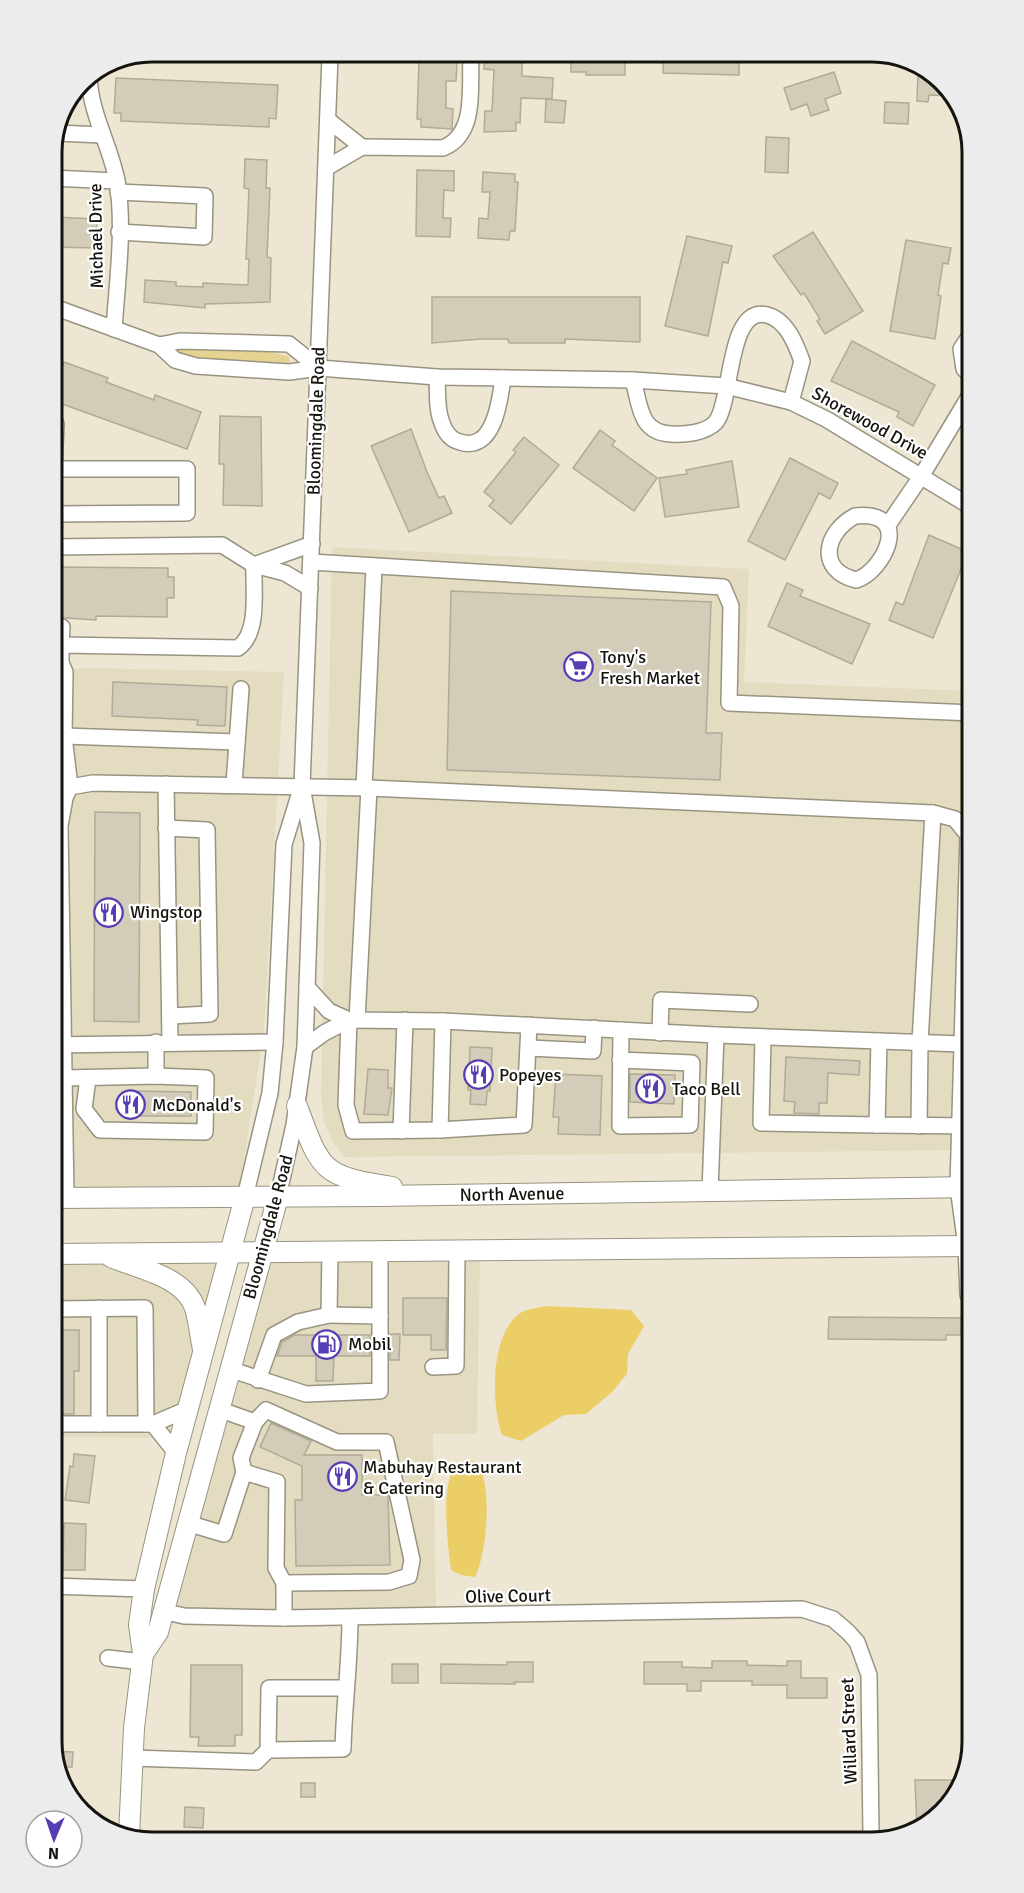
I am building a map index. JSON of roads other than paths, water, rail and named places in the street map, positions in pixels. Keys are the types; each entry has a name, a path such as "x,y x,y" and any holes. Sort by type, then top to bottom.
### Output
{"main road":[{"path":"297,1106 316,1156 334,1174 368,1183 442,1195"},
{"name":"North Avenue","path":"62,1198 962,1187"},
{"name":"Bloomingdale Road","path":"129,1829 132,1758 143,1658 139,1625 144,1589 176,1453 232,1253 245,1197"},
{"name":"Bloomingdale Road","path":"143,1658 158,1632 278,1197"},
{"path":"62,1254 962,1246"},
{"path":"103,1254 172,1280 185,1289 194,1307 204,1352"}],"street":[{"name":"Bloomingdale Road","path":"278,1197 297,1106 305,1047 312,843 302,786 330,62"},
{"path":"326,168 362,147 443,148 459,139 465,131 468,117 471,62"},
{"name":"Michael Drive","path":"90,87 90,98 117,187 119,232 114,329"},
{"path":"328,120 362,147"},
{"path":"64,134 102,135"},
{"path":"62,180 205,196 204,237 119,232"},
{"name":"Shorewood Drive","path":"62,313 159,345 175,360 196,366 289,372 318,368 437,377 633,380 726,386 791,402 861,438 962,501"},
{"path":"633,380 638,408 646,424 655,431 669,434 701,431 716,423 732,356 748,321 760,314 769,315 787,330 802,361 791,402"},
{"name":"Shorewood Drive","path":"159,345 180,341 289,344 318,368"},
{"path":"437,377 438,410 441,423 451,438 462,443 475,443 489,432 497,414 503,378"},
{"path":"888,525 922,475 962,408"},
{"path":"62,469 187,469 186,513 62,514"},
{"path":"855,516 874,516 888,525 891,535 889,543 864,577 856,580 847,578 830,564 832,541 845,521 855,516"},
{"path":"254,565 312,544"},
{"path":"62,547 222,545 254,565 285,573 310,588"},
{"path":"311,562 723,587 731,606 729,703 962,713"},
{"path":"62,645 238,648 246,642 251,631 254,565"},
{"path":"374,567 366,788 346,1105 353,1131 440,1130 524,1125 529,1025"},
{"path":"62,669 65,672 64,736 70,787 62,815"},
{"path":"234,784 241,689"},
{"path":"64,736 237,742"},
{"path":"70,787 93,783 302,786 933,813 955,819 962,828"},
{"path":"156,1076 170,1016 166,783"},
{"name":"Bloomingdale Road","path":"245,1197 266,1119 275,1042 284,844 302,786"},
{"path":"919,1126 920,1042 933,813"},
{"path":"166,828 207,830 210,1014 170,1016"},
{"path":"307,987 329,1011 353,1020 405,1020 660,1033 962,1044"},
{"path":"660,1033 661,1000 750,1004"},
{"path":"305,1047 324,1033 353,1020"},
{"path":"401,1131 405,1020"},
{"path":"440,1130 443,1022"},
{"path":"529,1048 593,1051 594,1028"},
{"path":"620,1060 692,1063 690,1125 620,1126 620,1060 621,1030"},
{"path":"710,1191 716,1035"},
{"path":"763,1037 760,1123 962,1126"},
{"path":"877,1125 879,1041"},
{"path":"62,1045 275,1042"},
{"path":"62,1069 64,1078 62,1118"},
{"path":"64,1078 156,1076 206,1078 205,1132 100,1130 84,1109 88,1078"},
{"path":"433,1367 456,1366 457,1250"},
{"path":"229,1369 306,1394 380,1391 380,1251"},
{"path":"329,1315 330,1252"},
{"path":"99,1308 99,1424"},
{"path":"62,1309 145,1308 150,1424 176,1453"},
{"path":"258,1380 274,1335 298,1322 329,1315 380,1316"},
{"path":"62,1424 150,1424 188,1409"},
{"path":"218,1409 255,1422"},
{"path":"187,1522 224,1534 244,1472 241,1458 255,1422 266,1410 337,1442 386,1442 412,1560 409,1576 389,1582 284,1582"},
{"path":"244,1472 277,1482 276,1568 284,1582 284,1618"},
{"path":"62,1586 144,1589"},
{"name":"Olive Court","path":"162,1611 184,1616 350,1618 802,1609 833,1619 848,1632"},
{"path":"268,1750 343,1749 345,1688 350,1664 350,1618"},
{"name":"Willard Street","path":"848,1632 857,1642 869,1675 871,1832"},
{"path":"108,1658 143,1658"},
{"path":"132,1758 256,1762 268,1750 269,1688 345,1688"}],"place":[{"name":"Tony's Fresh Market","path":"579,667"},
{"name":"Wingstop","path":"109,912"},
{"name":"Popeyes","path":"478,1075"},
{"name":"Taco Bell","path":"651,1089"},
{"name":"McDonald's","path":"131,1105"},
{"name":"Mobil","path":"327,1344"},
{"name":"Mabuhay Restaurant & Catering","path":"342,1477"}]}
